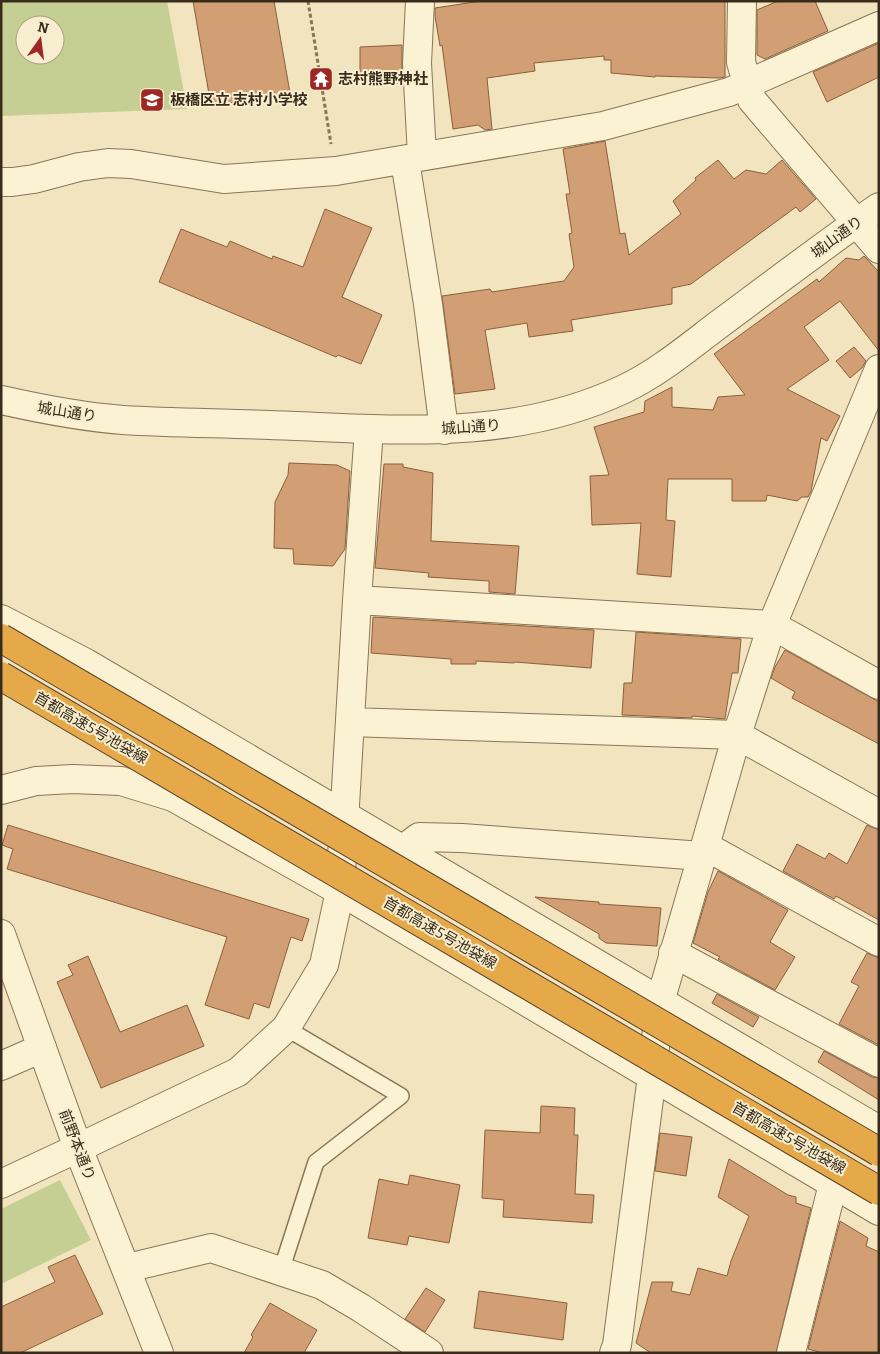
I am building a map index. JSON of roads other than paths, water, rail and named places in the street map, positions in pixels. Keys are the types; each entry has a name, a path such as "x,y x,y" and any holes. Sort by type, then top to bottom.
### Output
{"highway":[{"path":"1,638 879,1152"},
{"name":"首都高速5号池袋線","path":"1,676 879,1191"}],"street":[{"path":"420,1 413,158 428,304 444,430"},
{"path":"742,1 741,62 752,100 879,249"},
{"path":"1,182 34,179 79,167 108,163 131,164 224,179 336,171 603,126 729,92 879,26"},
{"name":"城山通り","path":"1,400 78,415 122,420 444,430 506,425 567,411 627,388 681,353 879,207"},
{"path":"614,1353 617,1345 660,1002 673,953 772,625 879,369"},
{"path":"1,1184 238,1072 286,1028 324,965 340,891 356,600 369,429"},
{"path":"356,600 772,625 879,685"},
{"path":"1,619 86,663 879,1130"},
{"path":"350,722 737,736 879,814"},
{"path":"1,790 36,782 73,779 121,781 173,797 340,891 879,1211"},
{"path":"402,850 419,838 428,838 703,851 879,942"},
{"name":"前野本通り","path":"1,934 78,1148 159,1353"},
{"path":"673,953 879,1063"},
{"path":"1,1066 42,1048"},
{"path":"791,1353 833,1184"},
{"path":"126,1268 211,1248 322,1285 361,1308 429,1353"}],"lane":[{"path":"281,1271 316,1162 401,1096 286,1028"}],"place":[{"name":"志村熊野神社","path":"321,79"},
{"name":"板橋区立 志村小学校","path":"152,100"}]}
